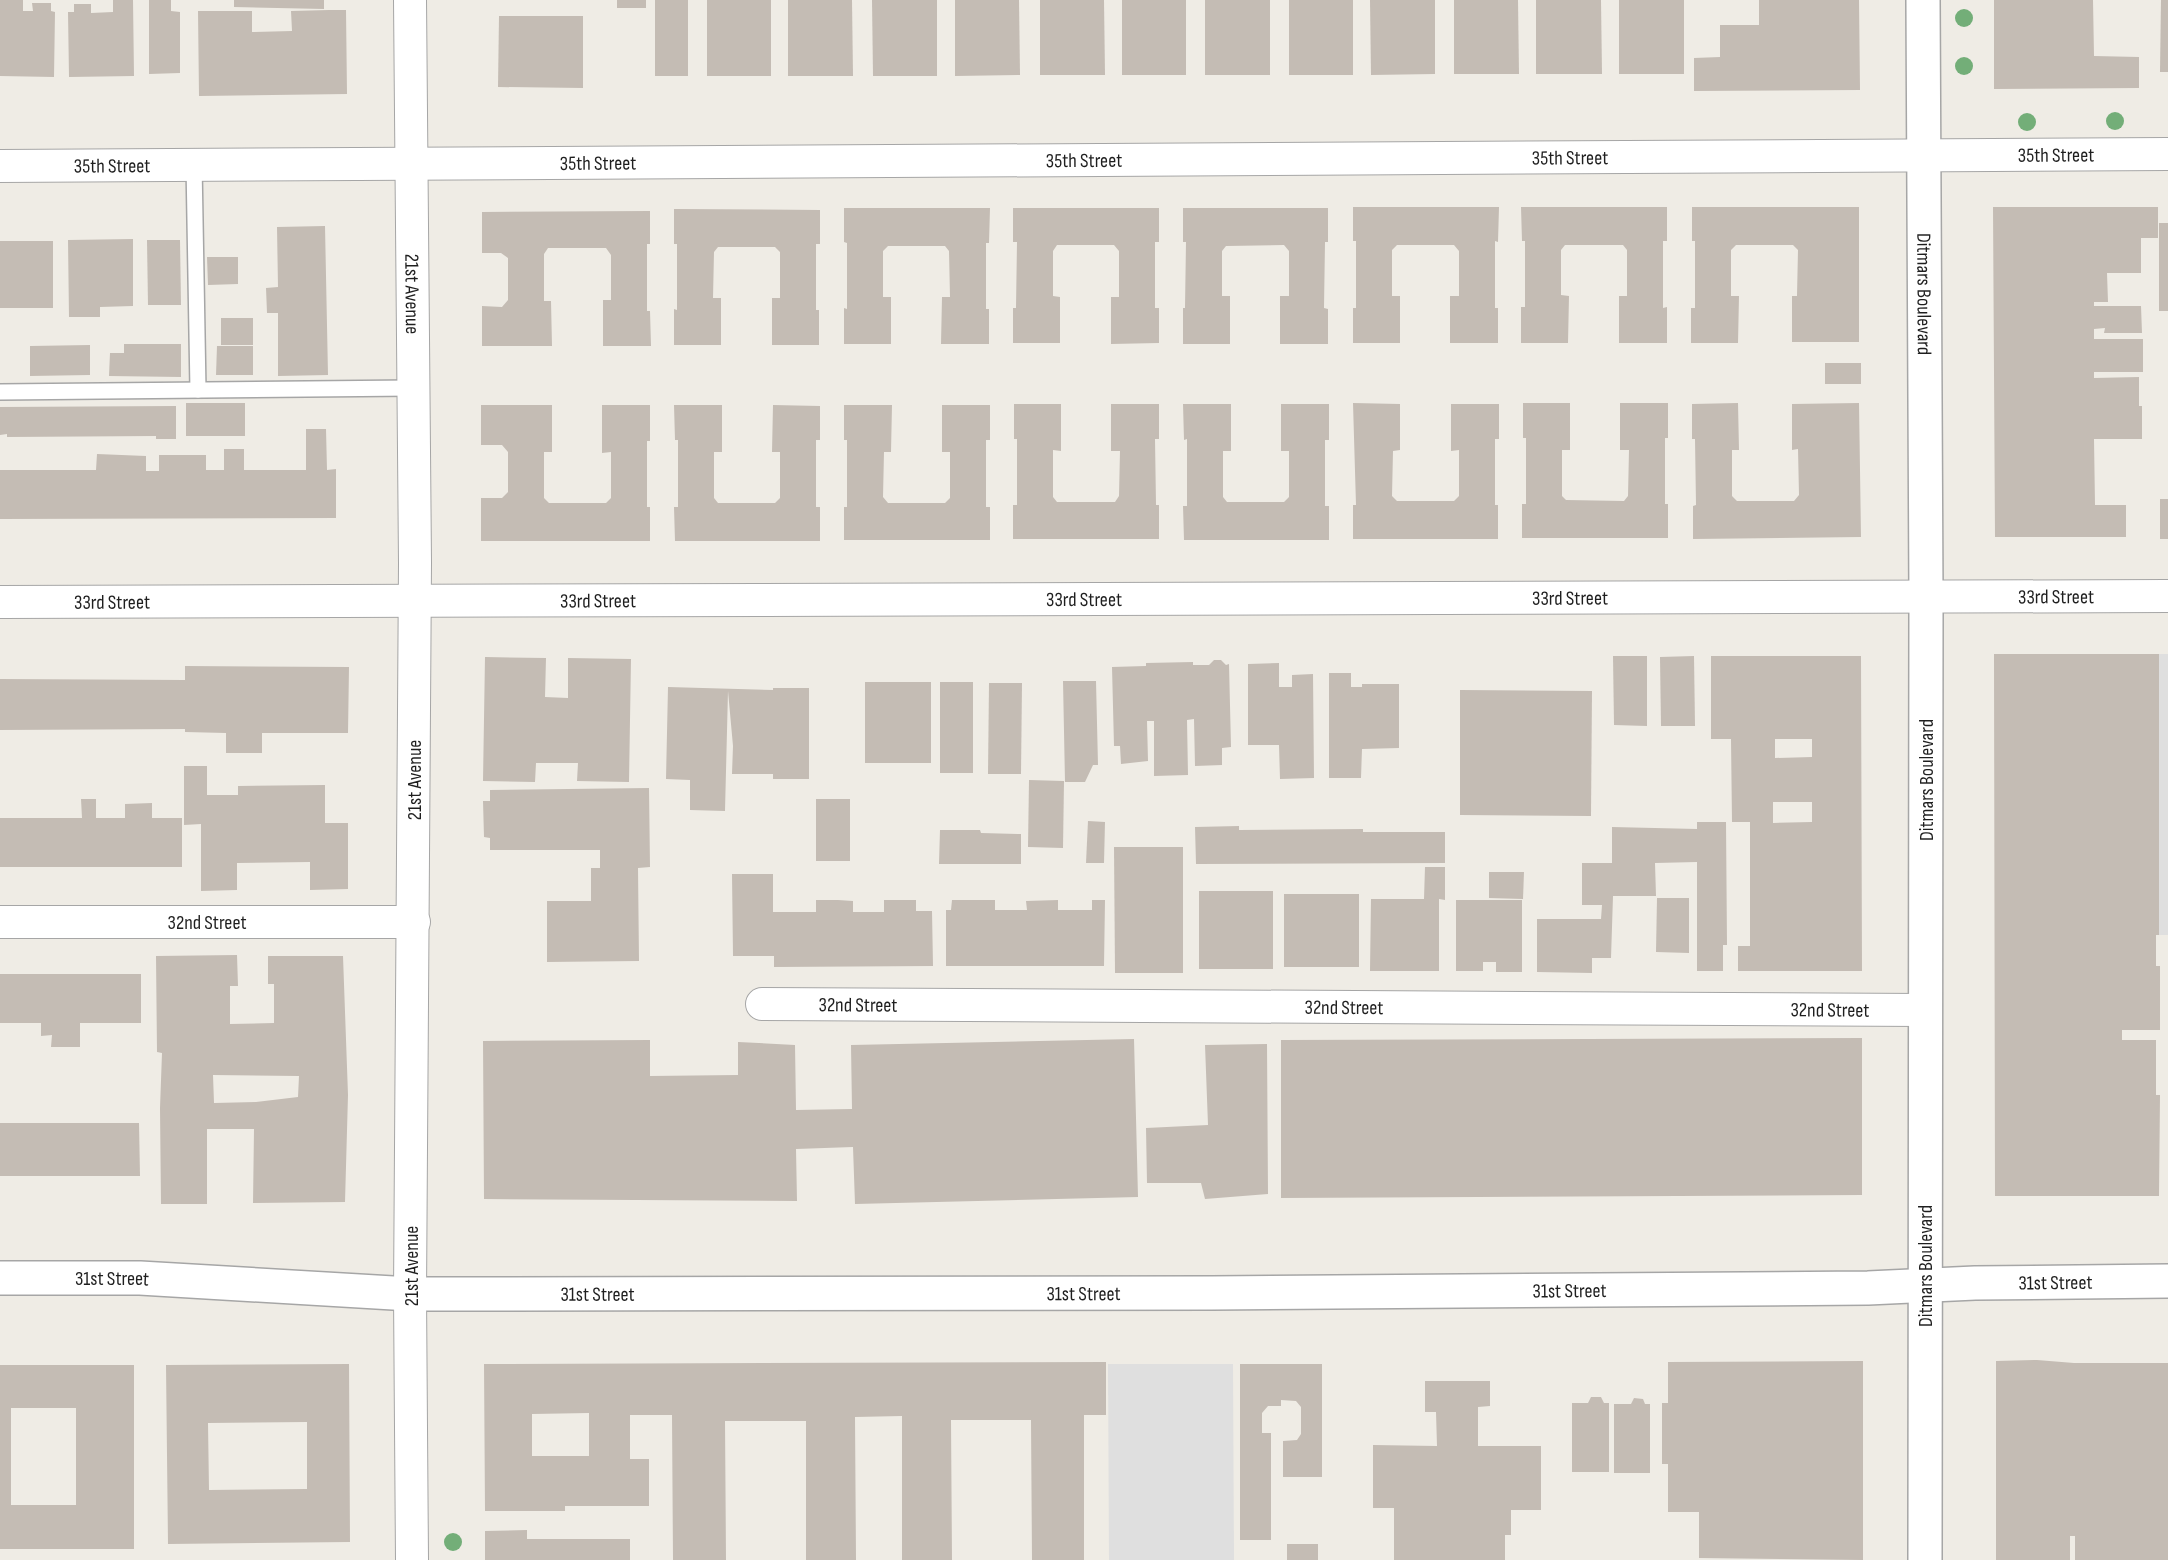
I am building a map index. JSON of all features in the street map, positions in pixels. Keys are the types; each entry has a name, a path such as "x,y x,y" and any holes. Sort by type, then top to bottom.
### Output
{"street":[{"name":"21st Avenue","path":"410,0 415,563 410,1294 412,1560"},
{"name":"Ditmars Boulevard","path":"1923,0 1926,597 1925,1560"},
{"name":"35th Street","path":"0,166 2168,154"},
{"name":"33rd Street","path":"0,602 2168,597"},
{"name":"32nd Street","path":"0,922 414,922"},
{"name":"32nd Street","path":"762,1004 1925,1010"},
{"name":"31st Street","path":"0,1278 140,1278 410,1294 1224,1293 1868,1288 1975,1283 2168,1281"}],"lane":[{"path":"194,164 198,390"},
{"path":"0,392 413,388"}],"shaded area":[{"path":"2159,654 2168,654 2168,935 2159,935"},
{"path":"1108,1364 1233,1364 1234,1560 1109,1560"}],"building":[{"path":"0,0 23,0 23,11 33,11 32,3 51,3 51,11 55,12 54,77 0,76"},
{"path":"113,0 133,0 134,76 69,77 68,12 74,12 74,4 91,4 91,13 113,12"},
{"path":"149,0 171,0 171,11 180,12 180,73 149,74"},
{"path":"234,0 324,0 324,9 234,7"},
{"path":"617,0 646,0 646,8 617,8"},
{"path":"655,0 688,0 688,76 655,76"},
{"path":"707,0 771,0 771,76 707,76"},
{"path":"788,0 852,0 853,76 788,76"},
{"path":"872,0 937,0 937,76 873,76"},
{"path":"955,0 1019,0 1020,75 955,76"},
{"path":"1040,0 1104,0 1105,75 1040,75"},
{"path":"1122,0 1186,0 1186,75 1122,75"},
{"path":"1205,0 1270,0 1270,75 1205,75"},
{"path":"1289,0 1353,0 1353,75 1289,75"},
{"path":"1370,0 1435,0 1435,74 1371,75"},
{"path":"1454,0 1518,0 1519,74 1454,74"},
{"path":"1536,0 1601,0 1602,74 1536,74"},
{"path":"1619,0 1684,0 1684,74 1619,74"},
{"path":"1759,0 1859,0 1860,90 1694,91 1694,58 1720,57 1720,25 1759,25"},
{"path":"1994,0 2093,0 2094,56 2139,57 2139,88 1994,89"},
{"path":"2161,0 2168,0 2168,72 2160,72"},
{"path":"346,10 347,94 199,96 198,11 252,11 252,32 292,31 291,11"},
{"path":"499,16 583,16 583,88 498,87"},
{"path":"1353,207 1499,207 1498,242 1495,241 1495,308 1498,308 1498,343 1450,343 1450,296 1459,296 1459,251 1454,245 1397,245 1392,250 1392,296 1400,296 1400,343 1353,343 1353,308 1356,308 1356,241 1353,241"},
{"path":"1521,207 1667,207 1667,241 1663,241 1663,308 1667,307 1667,343 1619,343 1619,296 1627,296 1627,250 1623,245 1565,245 1561,250 1561,295 1569,296 1568,343 1521,343 1521,307 1525,307 1525,241 1522,241"},
{"path":"1692,207 1859,207 1859,342 1792,342 1792,296 1797,296 1798,250 1793,245 1736,245 1731,250 1731,296 1739,296 1738,343 1691,343 1691,308 1695,308 1695,241 1692,241"},
{"path":"1993,207 2158,207 2158,238 2141,238 2141,273 2107,273 2108,302 2094,302 2094,306 2141,306 2142,333 2104,333 2105,328 2094,329 2094,339 2143,339 2143,372 2094,372 2094,378 2139,377 2142,439 2094,439 2095,505 2126,505 2126,537 1995,537"},
{"path":"844,208 990,208 989,243 986,243 986,309 989,309 989,344 941,344 942,297 950,297 949,251 945,246 888,246 883,251 883,297 891,297 891,344 844,344 844,308 847,309 847,243 844,242"},
{"path":"1013,208 1159,208 1159,242 1155,242 1155,308 1159,308 1159,343 1111,344 1111,297 1119,297 1119,251 1114,245 1057,245 1053,251 1053,296 1060,297 1060,343 1013,343 1017,242 1013,242"},
{"path":"1183,208 1328,208 1324,308 1328,309 1328,344 1280,344 1280,296 1289,296 1289,251 1284,245 1226,246 1222,251 1222,296 1230,296 1230,344 1183,344 1186,242 1183,242"},
{"path":"674,209 820,210 820,244 816,244 816,310 819,310 819,345 772,345 772,298 780,298 780,252 775,247 718,247 714,252 713,298 721,298 721,345 674,345 674,309 677,310 677,244 674,244"},
{"path":"650,211 650,244 647,244 647,311 650,311 651,346 603,346 603,300 611,300 611,255 606,248 548,248 544,254 544,301 551,301 552,346 482,346 482,306 502,307 508,300 508,258 501,253 482,253 482,212"},
{"path":"2159,223 2168,223 2168,311 2159,311"},
{"path":"325,226 328,375 278,376 278,313 267,313 266,288 278,287 277,227"},
{"path":"133,239 133,306 100,307 100,317 69,317 68,240"},
{"path":"147,240 180,240 181,305 148,305"},
{"path":"0,241 53,241 53,308 0,308"},
{"path":"207,257 238,257 238,284 208,285"},
{"path":"221,318 253,318 253,345 221,345"},
{"path":"124,344 181,344 181,377 109,376 110,353 124,353"},
{"path":"90,345 90,375 30,376 30,346"},
{"path":"217,346 253,346 253,375 216,375"},
{"path":"1825,363 1861,363 1861,384 1825,384"},
{"path":"186,403 245,403 245,436 186,436"},
{"path":"1353,403 1400,404 1400,450 1393,451 1392,496 1397,501 1454,501 1459,496 1459,450 1451,451 1451,404 1499,404 1499,439 1495,439 1495,505 1498,505 1498,539 1353,539 1353,505 1356,505"},
{"path":"1523,403 1570,403 1570,450 1562,450 1562,496 1566,500 1624,501 1628,496 1629,450 1620,450 1620,403 1668,403 1668,438 1665,438 1665,504 1668,504 1668,538 1522,538 1522,504 1526,504 1526,438 1523,438"},
{"path":"1738,403 1739,450 1732,450 1732,496 1737,501 1794,501 1799,495 1798,449 1792,450 1792,404 1859,403 1861,537 1693,539 1693,506 1696,505 1692,404"},
{"path":"1014,404 1061,404 1061,451 1053,450 1053,497 1057,502 1115,502 1119,496 1120,451 1111,451 1111,404 1159,404 1159,439 1155,439 1159,539 1013,539 1013,505 1017,505 1017,439 1014,439"},
{"path":"1183,404 1231,404 1231,451 1223,451 1223,497 1227,502 1284,502 1289,497 1289,451 1281,451 1281,404 1329,404 1329,440 1325,440 1325,506 1329,506 1329,540 1184,540 1183,506 1187,506 1187,439 1184,440"},
{"path":"481,405 552,405 552,452 544,452 544,498 549,503 606,503 611,498 611,452 602,453 602,405 650,405 650,441 647,441 647,507 650,507 650,541 481,541 481,498 502,498 508,492 508,452 502,445 481,445"},
{"path":"674,405 722,405 722,452 714,452 714,498 718,503 775,503 780,498 780,452 772,452 773,405 820,406 820,440 816,440 816,507 820,507 820,541 675,541 674,507 678,507 678,440 675,440"},
{"path":"844,405 892,405 891,452 884,452 883,497 888,503 945,503 950,498 950,452 942,452 942,405 990,405 990,440 986,440 986,507 990,507 990,540 844,540 844,507 847,507 847,440 844,440"},
{"path":"176,406 176,439 156,439 156,436 7,437 7,434 0,435 0,407"},
{"path":"306,429 326,429 327,470 336,469 336,518 0,519 0,470 96,470 97,454 146,456 146,471 159,471 159,455 206,455 206,470 224,470 224,449 244,449 244,470 306,470"},
{"path":"2160,499 2168,499 2168,539 2160,539"},
{"path":"1994,654 2159,654 2159,935 2156,935 2156,966 2160,966 2160,1030 2122,1030 2122,1040 2156,1040 2156,1095 2160,1095 2159,1196 1995,1196"},
{"path":"1613,656 1647,656 1647,726 1614,725"},
{"path":"1694,656 1695,726 1661,726 1660,657"},
{"path":"1711,656 1861,656 1862,971 1738,971 1738,946 1750,946 1750,822 1732,822 1731,739 1711,739","holes":["1775,739 1812,739 1812,757 1775,758","1773,802 1812,802 1812,822 1773,823"]},
{"path":"485,657 546,658 545,697 568,698 568,658 631,659 629,782 577,781 578,763 536,763 535,782 483,781"},
{"path":"1214,660 1221,660 1226,665 1229,664 1231,747 1222,748 1222,765 1195,766 1194,719 1187,720 1188,775 1154,776 1154,721 1147,721 1148,761 1121,764 1120,746 1114,746 1112,667 1146,666 1146,663 1193,662 1193,665 1209,665"},
{"path":"1279,663 1279,687 1292,687 1292,675 1313,674 1314,778 1280,779 1279,745 1248,745 1248,664"},
{"path":"185,666 349,667 348,733 262,733 262,753 226,753 226,733 185,732 185,729 0,730 0,679 185,680"},
{"path":"1329,673 1351,673 1351,687 1362,687 1362,684 1399,684 1399,748 1362,749 1361,778 1329,778"},
{"path":"1063,681 1096,681 1098,765 1093,765 1085,782 1065,782"},
{"path":"865,682 931,682 931,763 865,763"},
{"path":"940,682 973,682 973,773 940,773"},
{"path":"989,683 1022,683 1021,774 988,774"},
{"path":"668,687 773,690 773,688 809,688 809,779 773,779 773,774 732,774 733,746 728,691 725,811 690,810 690,780 666,779"},
{"path":"1460,690 1592,691 1591,816 1460,815"},
{"path":"184,766 207,766 207,795 238,795 238,786 325,785 325,823 348,823 348,889 310,890 310,862 237,863 237,890 201,891 201,824 184,825"},
{"path":"1029,780 1064,781 1063,848 1028,847"},
{"path":"649,788 650,867 638,868 639,961 547,962 547,901 591,901 591,868 600,868 600,850 490,850 490,838 484,837 483,801 490,801 490,790"},
{"path":"81,799 96,799 96,818 125,818 125,804 152,803 152,818 182,818 182,867 0,867 0,818 82,818"},
{"path":"816,799 850,799 850,861 816,861"},
{"path":"1088,821 1105,822 1104,863 1086,863"},
{"path":"1697,822 1726,822 1727,945 1723,945 1723,971 1697,971 1697,862 1655,863 1656,896 1613,896 1611,958 1592,958 1592,973 1537,972 1537,919 1601,919 1602,905 1582,905 1582,863 1612,863 1612,827 1697,829"},
{"path":"1239,826 1239,830 1363,829 1363,832 1445,832 1445,863 1196,864 1195,827"},
{"path":"940,830 980,830 981,833 1021,834 1021,864 939,864"},
{"path":"1114,847 1183,847 1183,973 1115,973"},
{"path":"1425,867 1445,867 1445,900 1439,899 1439,971 1370,971 1371,899 1424,899"},
{"path":"1489,872 1524,872 1523,899 1489,898"},
{"path":"732,874 773,874 773,912 816,912 816,900 838,900 853,901 853,912 884,912 884,900 916,900 916,911 932,911 933,966 774,967 774,956 733,956"},
{"path":"1199,891 1273,891 1273,969 1199,969"},
{"path":"1284,894 1359,894 1359,967 1284,967"},
{"path":"1657,898 1689,898 1689,953 1656,952"},
{"path":"952,900 995,900 995,910 1027,910 1026,901 1058,900 1058,910 1092,910 1092,900 1105,900 1104,966 946,966 946,910 951,910"},
{"path":"1456,900 1522,900 1522,972 1496,972 1496,962 1483,962 1483,971 1456,971"},
{"path":"237,955 238,986 230,986 230,1024 274,1023 274,984 268,984 268,956 343,956 348,1095 345,1202 253,1203 254,1129 207,1129 207,1204 161,1204 162,1053 157,1052 156,956","holes":["213,1075 299,1076 298,1097 256,1102 214,1103"]},
{"path":"0,974 141,974 141,1023 80,1023 80,1047 51,1047 52,1035 41,1036 41,1023 0,1023"},
{"path":"1862,1038 1862,1195 1281,1198 1281,1040"},
{"path":"1134,1039 1138,1197 855,1204 853,1147 796,1149 797,1201 484,1199 483,1041 650,1040 650,1076 738,1075 738,1042 795,1045 796,1110 852,1109 851,1045"},
{"path":"1267,1044 1268,1194 1205,1199 1201,1183 1147,1183 1146,1128 1208,1125 1205,1045"},
{"path":"0,1123 139,1123 140,1176 0,1176"},
{"path":"2037,1360 2074,1363 2168,1363 2168,1560 2075,1560 2075,1536 2070,1536 2070,1560 1996,1560 1996,1361"},
{"path":"1863,1361 1863,1560 1699,1558 1699,1512 1668,1512 1668,1464 1662,1464 1662,1403 1668,1403 1668,1362"},
{"path":"1106,1362 1106,1415 1084,1415 1084,1560 1032,1560 1031,1420 951,1420 952,1560 902,1560 902,1416 855,1417 856,1560 806,1560 806,1421 725,1421 726,1560 673,1560 672,1415 630,1415 630,1459 649,1459 649,1506 565,1506 565,1511 485,1511 484,1364","holes":["589,1413 589,1456 532,1456 532,1414"]},
{"path":"349,1364 350,1542 168,1544 166,1365","holes":["307,1422 307,1489 209,1490 208,1423"]},
{"path":"1240,1364 1322,1364 1322,1477 1283,1477 1283,1441 1297,1440 1301,1434 1301,1407 1296,1401 1281,1400 1281,1406 1268,1406 1262,1413 1262,1433 1271,1433 1271,1540 1240,1540"},
{"path":"0,1365 134,1365 134,1549 0,1549","holes":["11,1408 76,1408 76,1505 11,1505"]},
{"path":"1425,1381 1490,1381 1490,1406 1478,1407 1478,1446 1541,1446 1541,1510 1511,1510 1511,1535 1505,1535 1505,1560 1394,1560 1394,1508 1373,1508 1373,1445 1437,1446 1436,1412 1425,1412"},
{"path":"1591,1397 1601,1397 1604,1403 1609,1403 1609,1472 1572,1472 1572,1403 1588,1403"},
{"path":"1634,1398 1643,1399 1645,1404 1650,1404 1650,1473 1614,1473 1614,1404 1631,1404"},
{"path":"527,1530 527,1539 630,1539 630,1560 485,1560 485,1531"},
{"path":"1287,1544 1318,1544 1318,1560 1287,1560"}]}
